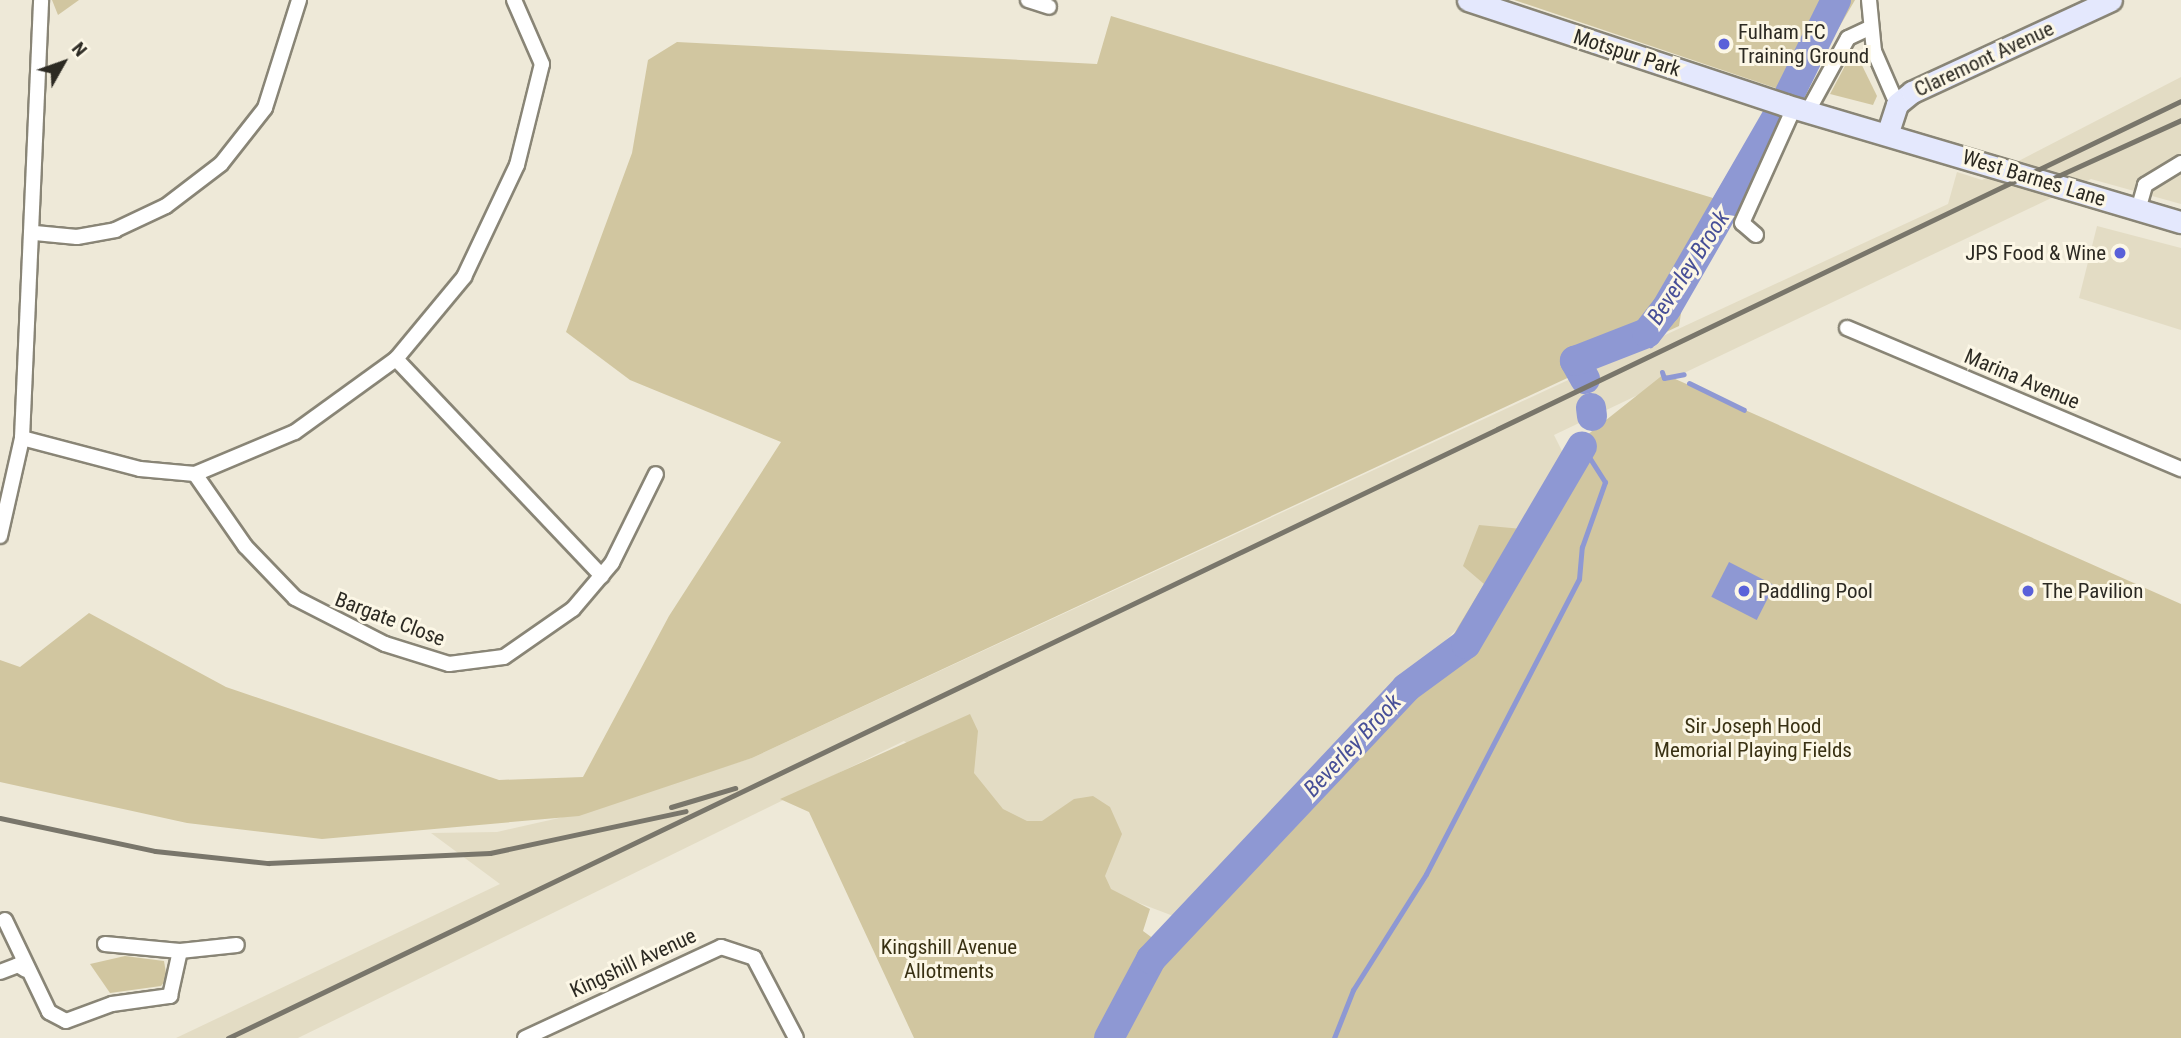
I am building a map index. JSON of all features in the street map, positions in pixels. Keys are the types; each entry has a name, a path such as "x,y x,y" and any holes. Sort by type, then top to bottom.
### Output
{"street":[{"path":"0,536 22,438 35,233 41,0"},
{"path":"35,233 77,237 115,230 166,206 221,164 265,108 299,0"},
{"path":"22,438 140,469 195,474 295,432 396,359 464,276 517,165 542,64 514,0"},
{"path":"1028,0 1049,7"},
{"name":"Motspur Park","path":"1468,0 1796,108"},
{"path":"1869,0 1869,28 1897,104 1888,132"},
{"name":"Claremont Avenue","path":"1897,104 2111,0"},
{"path":"1756,235 1742,223 1796,108 1848,38 1869,28"},
{"name":"West Barnes Lane","path":"1796,108 1888,132 2181,222"},
{"path":"2138,210 2145,185 2181,163"},
{"name":"Marina Avenue","path":"1847,328 2181,469"},
{"path":"396,359 602,576"},
{"name":"Bargate Close","path":"195,474 246,546 295,598 420,657 449,664 504,657 552,628 602,576 656,474"},
{"path":"5,919 26,970 49,1012 70,1021 113,1004 170,996 180,951"},
{"path":"105,944 180,951 237,945"},
{"name":"Kingshill Avenue","path":"525,1038 710,950 733,947 761,966 796,1038"},
{"path":"0,972 18,965 26,970"}],"shaded area":[{"path":"2181,77 2181,204 2091,179 1554,435 1564,455 1490,595 1176,917 1102,889 904,741 298,1038 176,1038 500,884 431,833 497,832 559,818 752,758 1948,204 1957,172 1982,180"},
{"path":"2097,226 2181,248 2181,330 2079,298"}],"green space":[{"path":"52,0 79,0 58,15"},
{"name":"Fulham FC Training Ground","path":"1514,0 1855,0 1799,96"},
{"path":"1111,16 1713,198 1752,132 1774,141 1684,295 1679,326 752,758 579,816 322,839 187,823 0,782 0,660 20,667 89,613 226,687 499,780 583,777 669,616 781,442 630,380 566,332 632,153 648,60 677,42 1097,64"},
{"path":"1854,49 1877,96 1873,105 1830,94"},
{"name":"Sir Joseph Hood Memorial Playing Fields","path":"1664,374 2181,604 2181,1038 914,1038 809,812 780,799 970,714 978,731 974,773 1003,809 1027,821 1042,821 1074,799 1093,796 1110,807 1122,834 1105,876 1111,889 1150,909 1143,931 1158,942 1325,760 1452,637 1484,584 1463,566 1479,525 1522,529 1562,455"},
{"path":"125,956 164,961 167,979 161,986 110,993 90,964"}],"water":[{"name":"Paddling Pool","path":"1729,562 1774,585 1757,620 1711,597"}],"waterway":[{"name":"Beverley Brook","path":"1790,93 1836,0"},
{"name":"Beverley Brook","path":"1585,379 1575,361 1647,333 1666,309 1777,117"},
{"path":"1644,334 1650,345"},
{"path":"1662,372 1664,378 1684,374"},
{"path":"1689,383 1744,410"},
{"name":"Beverley Brook","path":"1591,408 1592,416"},
{"path":"1334,1038 1353,990 1426,874 1579,579 1582,547 1605,482 1582,446"},
{"name":"Beverley Brook","path":"1109,1038 1151,959 1406,688 1466,644 1582,446"}],"railway":[{"path":"228,1038 2181,101"},
{"path":"2049,180 2181,120"},
{"path":"671,807 735,788"},
{"path":"0,818 155,851 268,863 490,853 686,811"}],"place":[{"name":"Fulham FC Training Ground","path":"1724,44"},
{"name":"JPS Food & Wine","path":"2120,253"},
{"name":"Paddling Pool","path":"1744,591"},
{"name":"The Pavilion","path":"2028,591"}],"park label":[{"name":"Kingshill Avenue Allotments","path":"949,959"}]}
